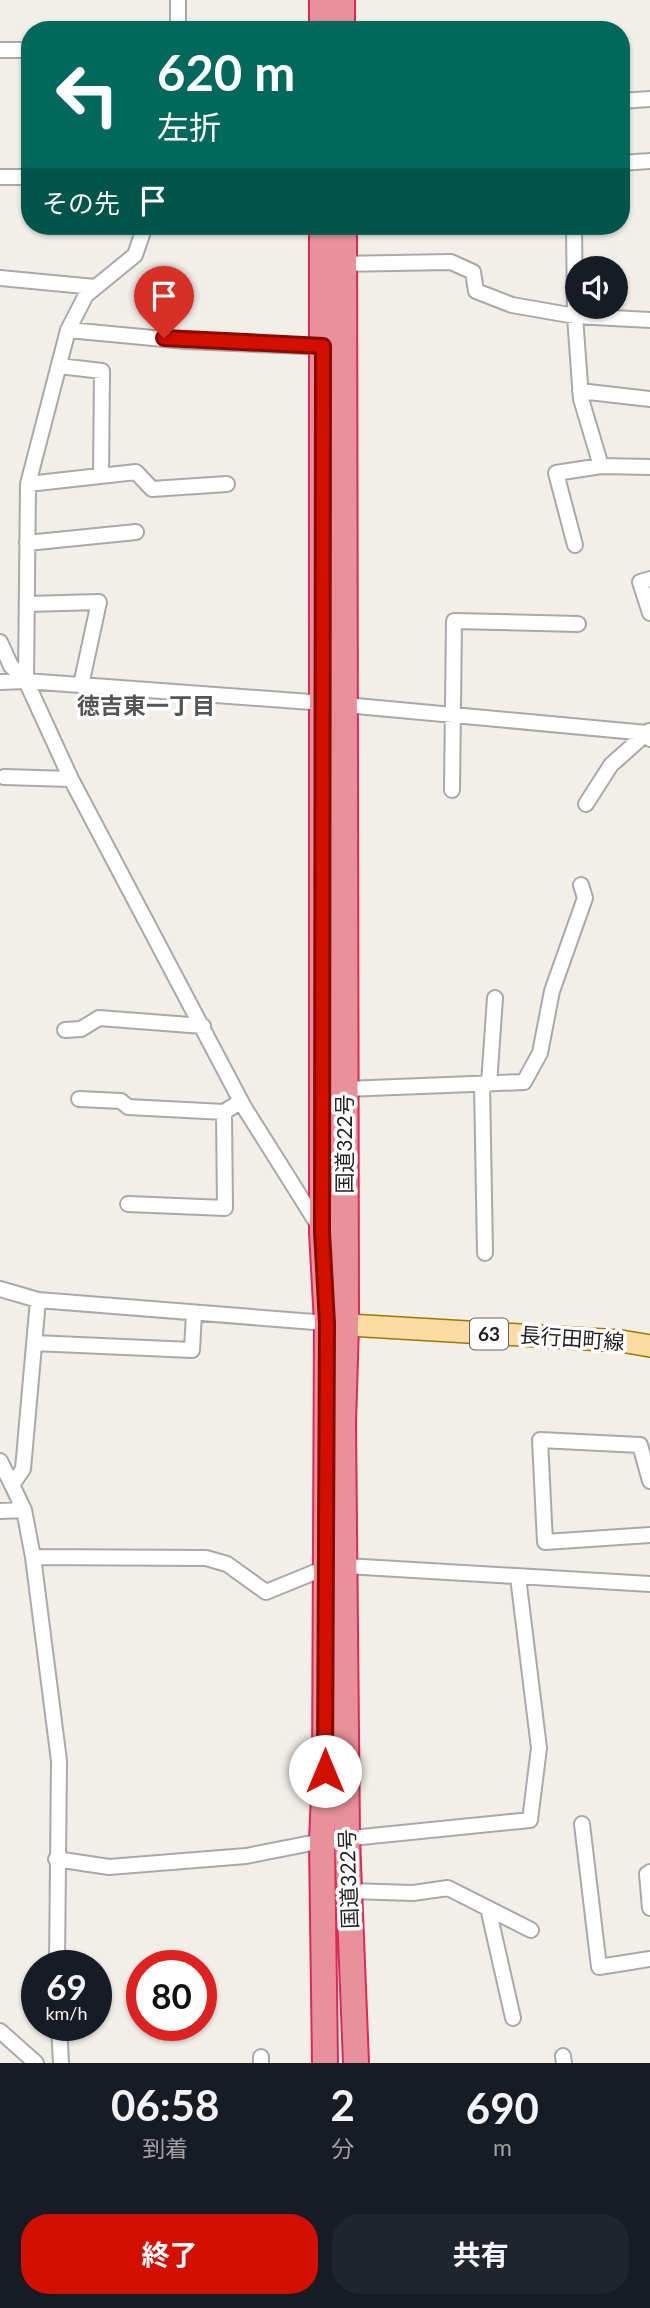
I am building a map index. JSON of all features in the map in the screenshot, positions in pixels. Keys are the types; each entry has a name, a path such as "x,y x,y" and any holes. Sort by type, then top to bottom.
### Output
{"highway":[{"path":"322,0 322,21"},
{"path":"342,0 342,21"},
{"name":"国道322号","path":"325,235 333,264 335,705 345,1089 337,1325"},
{"name":"国道322号","path":"333,264 341,235"},
{"name":"国道322号","path":"325,2063 322,1841 344,1423 337,1325 322,1232 335,705"},
{"name":"国道322号","path":"335,1567 356,2063"}],"main road":[{"name":"長行田町線","path":"337,1325 621,1340 650,1346"}],"street":[{"path":"178,0 178,21"},
{"path":"0,50 21,50"},
{"path":"630,100 650,99"},
{"path":"630,162 650,161"},
{"path":"0,177 21,177"},
{"path":"26,681 28,484 68,330 86,295 135,255 142,235"},
{"path":"574,235 574,256"},
{"path":"333,264 451,262 473,272 476,291 512,305 565,314"},
{"path":"0,278 95,287"},
{"path":"575,319 580,391 601,466"},
{"path":"628,319 650,320"},
{"path":"68,330 185,341 333,346"},
{"path":"59,366 102,371 101,476"},
{"path":"580,391 650,398"},
{"path":"575,545 556,473 601,466 650,467"},
{"path":"28,484 136,472 152,489 227,484"},
{"path":"27,544 136,532"},
{"path":"650,579 640,582 650,613"},
{"path":"27,604 99,602 81,685"},
{"path":"452,790 454,621 578,624"},
{"path":"0,642 11,666 26,681 71,779 203,1026 240,1102 322,1232"},
{"path":"0,682 26,681 335,705 649,734"},
{"path":"586,804 611,765 649,734"},
{"path":"4,777 71,779"},
{"path":"345,1089 524,1083 540,1053 552,991 585,898 581,885"},
{"path":"485,1253 485,1084 495,998"},
{"path":"65,1030 81,1029 100,1018 203,1026"},
{"path":"79,1099 121,1101 128,1107 224,1112 240,1102"},
{"path":"128,1204 225,1208 224,1112"},
{"path":"0,1289 38,1300 337,1325"},
{"path":"12,1485 23,1469 38,1300"},
{"path":"34,1343 192,1350 194,1313"},
{"path":"650,1480 640,1445 540,1440 545,1542 650,1535"},
{"path":"0,1461 24,1510 33,1557 59,1761 57,1950"},
{"path":"0,1511 24,1510"},
{"path":"33,1557 206,1558 228,1564 266,1592 335,1567 650,1584"},
{"path":"56,1859 109,1867 246,1856 322,1841 530,1820 539,1748 518,1577"},
{"path":"582,1824 599,1967 650,1959"},
{"path":"650,1872 647,1874 650,1908"},
{"path":"349,1891 412,1893 448,1888 531,1930"},
{"path":"488,1908 513,2018"},
{"path":"0,2031 36,2063"},
{"path":"60,2041 61,2063"}],"district":[{"name":"徳吉東一丁目","path":"146,706"}],"route":[{"path":"164,338 323,346 322,1232 327,1323 325,1771"}]}
